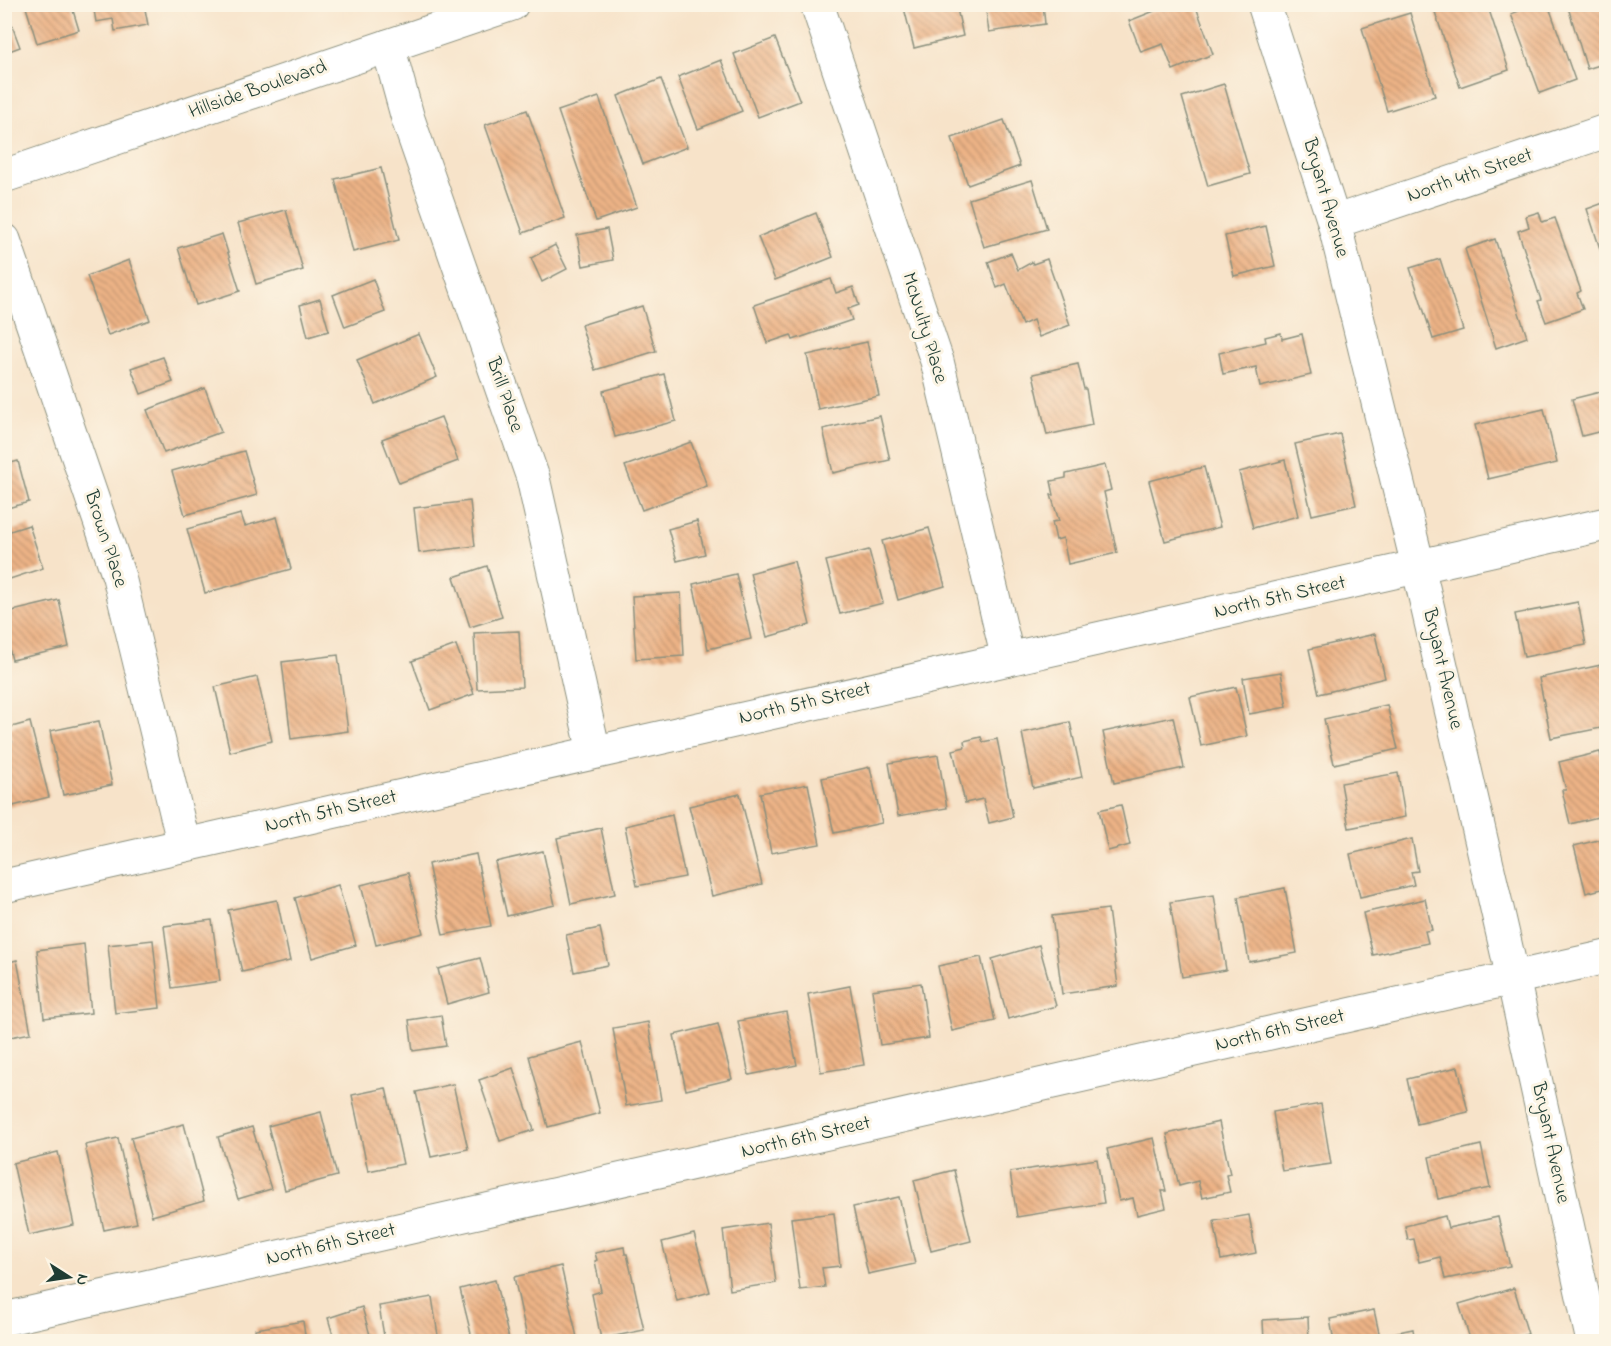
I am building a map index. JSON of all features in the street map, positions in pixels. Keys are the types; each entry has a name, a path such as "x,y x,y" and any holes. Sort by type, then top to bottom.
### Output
{"street":[{"name":"Hillside Boulevard","path":"4,176 512,4"},
{"name":"McNulty Place","path":"817,4 937,362 1008,659"},
{"name":"Bryant Avenue","path":"1264,4 1334,222 1418,566 1513,978 1593,1341"},
{"name":"Brill Place","path":"388,46 408,119 533,478 594,752"},
{"name":"North 4th Street","path":"1334,222 1606,131"},
{"name":"Brown Place","path":"4,240 119,577 184,845"},
{"name":"North 5th Street","path":"4,886 1606,524"},
{"name":"North 6th Street","path":"4,1319 1606,957"}],"building":[{"path":"4,4 20,47 4,53"},
{"path":"25,4 71,4 79,30 37,43"},
{"path":"93,4 144,4 148,25 115,31 113,19 96,22"},
{"path":"903,4 956,4 963,36 914,48"},
{"path":"985,4 1043,4 1045,24 989,32"},
{"path":"1172,4 1195,4 1213,54 1173,70 1163,44 1141,52 1129,21"},
{"path":"1438,4 1487,4 1509,70 1460,87 1433,6"},
{"path":"1536,4 1548,4 1575,80 1540,93 1511,14"},
{"path":"1567,4 1605,4 1606,63 1587,69"},
{"path":"1410,13 1435,96 1387,111 1362,28"},
{"path":"775,38 800,101 758,117 734,54"},
{"path":"721,60 742,111 698,129 678,77"},
{"path":"661,79 687,147 643,164 618,96"},
{"path":"1224,84 1250,174 1208,186 1182,97"},
{"path":"599,97 637,207 596,221 558,111"},
{"path":"527,110 565,218 523,233 485,125"},
{"path":"1004,120 1020,166 968,185 952,138"},
{"path":"381,168 399,240 353,252 335,179"},
{"path":"1032,180 1047,229 984,247 969,199"},
{"path":"1606,202 1606,267 1587,209"},
{"path":"286,210 303,270 256,284 238,223"},
{"path":"1539,212 1542,222 1555,218 1581,291 1577,293 1583,309 1546,322 1518,231 1529,227 1526,216"},
{"path":"816,213 833,257 775,280 758,237"},
{"path":"1266,226 1275,266 1234,276 1225,236"},
{"path":"607,229 613,260 583,266 577,235"},
{"path":"222,234 240,291 196,305 178,248"},
{"path":"1495,239 1527,337 1496,348 1465,249"},
{"path":"555,245 567,269 542,282 531,258"},
{"path":"1011,253 1018,270 1032,262 1033,264 1047,259 1070,325 1039,337 1033,320 1022,325 1006,284 997,288 988,262"},
{"path":"1440,259 1463,330 1433,339 1410,268"},
{"path":"129,260 150,320 108,335 87,276"},
{"path":"373,279 385,312 345,327 333,295"},
{"path":"831,279 836,293 853,287 859,305 848,309 852,320 793,340 791,335 767,343 754,305"},
{"path":"320,299 329,331 308,337 300,305"},
{"path":"642,306 656,351 595,370 581,325"},
{"path":"1281,333 1282,339 1302,334 1311,375 1260,387 1256,367 1223,374 1219,353 1266,342 1265,337"},
{"path":"419,334 437,377 375,404 357,360"},
{"path":"867,342 879,396 818,409 807,355"},
{"path":"163,357 173,382 141,394 131,368"},
{"path":"1078,364 1084,389 1086,389 1092,425 1047,435 1033,374"},
{"path":"664,374 676,421 615,437 603,391"},
{"path":"205,388 221,432 164,453 147,410"},
{"path":"1604,391 1606,430 1582,436 1572,399"},
{"path":"1544,409 1557,463 1488,479 1475,425"},
{"path":"880,416 890,460 833,473 823,429"},
{"path":"441,417 458,461 399,483 382,439"},
{"path":"1340,434 1356,505 1312,515 1295,444"},
{"path":"691,442 707,486 642,510 625,466"},
{"path":"244,451 257,495 185,515 172,471"},
{"path":"1285,460 1298,516 1253,528 1239,472"},
{"path":"18,461 29,502 4,509 4,465"},
{"path":"1105,465 1111,490 1104,492 1117,553 1068,564 1063,538 1056,540 1052,522 1059,521 1051,495 1054,495 1051,481 1066,478 1066,474"},
{"path":"1204,467 1220,527 1165,541 1149,481"},
{"path":"470,501 475,546 419,553 414,508"},
{"path":"241,514 245,526 277,517 291,569 205,593 187,529"},
{"path":"697,521 705,554 677,561 668,529"},
{"path":"29,525 43,568 4,581 4,533"},
{"path":"929,528 945,586 898,600 882,541"},
{"path":"869,550 883,603 840,614 826,561"},
{"path":"794,561 810,625 767,637 750,573"},
{"path":"487,566 502,617 470,627 454,577"},
{"path":"736,574 751,639 708,649 693,584"},
{"path":"681,593 684,656 636,659 632,596"},
{"path":"59,600 69,647 12,660 4,629 4,613"},
{"path":"1578,602 1586,645 1524,657 1515,614"},
{"path":"519,631 522,687 477,689 474,633"},
{"path":"1375,634 1385,678 1319,694 1309,649"},
{"path":"456,645 474,694 430,710 412,661"},
{"path":"338,655 348,731 291,739 282,662"},
{"path":"1606,664 1606,727 1551,738 1539,678"},
{"path":"1281,672 1287,707 1249,714 1243,678"},
{"path":"257,677 272,741 230,752 215,687"},
{"path":"1236,687 1247,736 1201,746 1190,697"},
{"path":"1387,705 1398,749 1334,764 1324,719"},
{"path":"1173,717 1184,768 1114,783 1103,732"},
{"path":"99,721 112,785 63,795 50,731"},
{"path":"30,722 49,797 5,808 4,744 12,742 8,728"},
{"path":"1070,722 1082,777 1033,788 1022,733"},
{"path":"981,737 983,742 997,739 1013,817 989,823 983,799 965,803 953,750 965,747 964,741"},
{"path":"1600,752 1606,778 1606,815 1570,824 1562,790 1566,790 1559,762"},
{"path":"938,755 947,808 898,816 889,763"},
{"path":"870,767 882,823 834,833 822,778"},
{"path":"1398,773 1405,817 1349,828 1341,783"},
{"path":"808,784 820,844 771,853 760,793"},
{"path":"740,794 762,884 712,896 689,806"},
{"path":"1121,805 1130,845 1108,851 1099,810"},
{"path":"672,815 685,877 637,886 625,826"},
{"path":"601,828 615,894 571,904 557,838"},
{"path":"1606,838 1606,888 1586,893 1574,846"},
{"path":"1412,839 1418,871 1411,872 1414,885 1360,897 1350,854"},
{"path":"543,851 555,905 507,916 495,862"},
{"path":"476,854 491,926 443,935 428,864"},
{"path":"408,873 423,933 376,945 361,885"},
{"path":"338,885 356,945 312,958 295,898"},
{"path":"1285,888 1297,953 1249,962 1238,897"},
{"path":"1214,895 1226,970 1182,977 1170,902"},
{"path":"1425,899 1432,930 1425,931 1428,943 1373,955 1363,913"},
{"path":"277,900 290,961 242,972 228,910"},
{"path":"1108,909 1118,986 1062,994 1052,916"},
{"path":"212,920 220,981 172,988 164,926"},
{"path":"600,928 608,965 574,972 566,935"},
{"path":"153,940 160,1008 115,1013 108,945"},
{"path":"84,944 91,1013 44,1018 37,950"},
{"path":"1039,945 1056,1006 1008,1019 992,959"},
{"path":"981,957 995,1021 952,1031 938,966"},
{"path":"480,958 489,992 447,1004 438,969"},
{"path":"17,960 31,1033 5,1038 5,963"},
{"path":"921,983 929,1038 880,1045 872,990"},
{"path":"850,986 864,1065 821,1072 808,994"},
{"path":"786,1012 797,1065 749,1075 738,1021"},
{"path":"441,1015 446,1046 413,1051 409,1020"},
{"path":"648,1022 661,1100 626,1106 613,1028"},
{"path":"718,1024 732,1079 686,1090 674,1035"},
{"path":"582,1042 600,1113 548,1127 529,1056"},
{"path":"1458,1067 1468,1112 1417,1124 1407,1079"},
{"path":"513,1068 534,1130 500,1141 479,1080"},
{"path":"453,1084 468,1149 431,1157 416,1092"},
{"path":"386,1088 403,1164 368,1171 352,1095"},
{"path":"1321,1104 1331,1164 1282,1171 1273,1112"},
{"path":"321,1112 337,1176 285,1190 268,1126"},
{"path":"1219,1122 1230,1174 1226,1175 1230,1192 1202,1198 1198,1181 1179,1186 1167,1134"},
{"path":"184,1124 204,1201 152,1216 131,1138"},
{"path":"252,1127 271,1189 238,1199 218,1137"},
{"path":"118,1138 137,1223 104,1230 85,1145"},
{"path":"1154,1138 1166,1191 1162,1191 1166,1208 1137,1215 1133,1198 1119,1201 1107,1149"},
{"path":"1481,1145 1490,1188 1438,1199 1429,1157"},
{"path":"58,1152 74,1225 29,1235 13,1163"},
{"path":"1097,1159 1104,1203 1017,1217 1010,1172"},
{"path":"954,1170 971,1241 931,1251 914,1180"},
{"path":"899,1197 915,1264 868,1274 853,1207"},
{"path":"834,1213 840,1266 822,1268 825,1287 800,1290 791,1218"},
{"path":"1249,1215 1256,1253 1221,1260 1214,1221"},
{"path":"1445,1216 1448,1228 1498,1217 1510,1266 1445,1279 1440,1257 1419,1262 1414,1239 1408,1240 1405,1226"},
{"path":"768,1223 776,1283 730,1290 723,1230"},
{"path":"694,1234 710,1292 677,1301 662,1242"},
{"path":"624,1247 644,1330 601,1339 592,1294 601,1291 595,1253"},
{"path":"561,1266 578,1342 528,1342 514,1277"},
{"path":"495,1280 509,1339 500,1342 473,1342 460,1289"},
{"path":"1514,1288 1528,1334 1502,1342 1471,1342 1459,1304"},
{"path":"432,1297 439,1342 385,1342 379,1306"},
{"path":"362,1307 372,1342 335,1342 328,1318"},
{"path":"1374,1310 1381,1342 1334,1342 1330,1319"},
{"path":"1308,1317 1309,1342 1264,1342 1263,1320"},
{"path":"303,1321 306,1342 257,1342 255,1329"},
{"path":"1413,1329 1415,1342 1395,1342 1393,1333"},
{"path":"236,1335 237,1342 215,1342 215,1341"}]}
